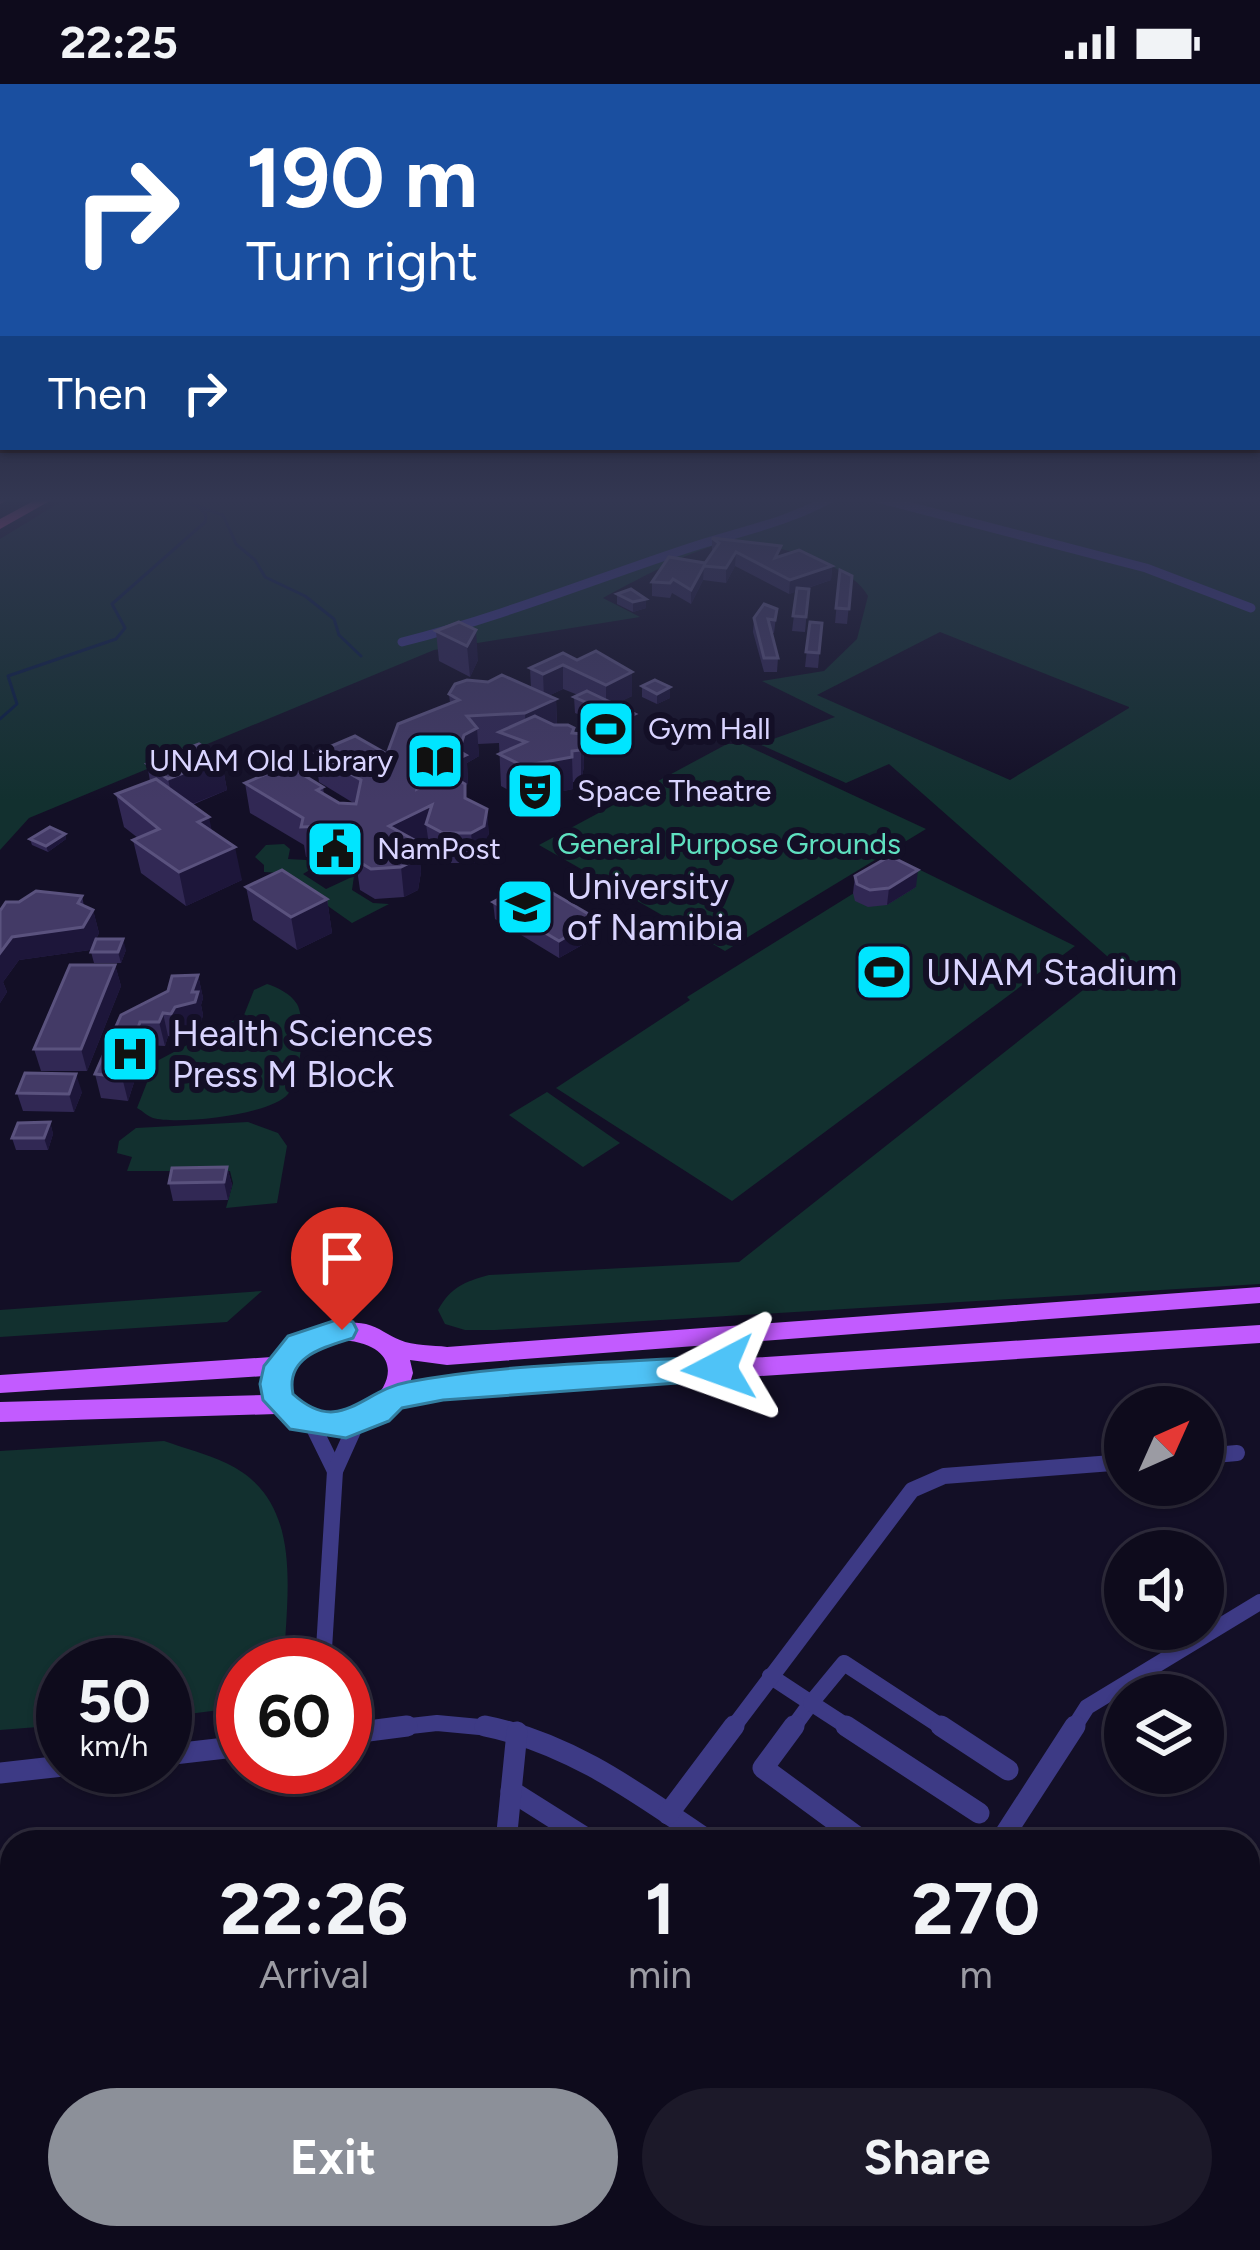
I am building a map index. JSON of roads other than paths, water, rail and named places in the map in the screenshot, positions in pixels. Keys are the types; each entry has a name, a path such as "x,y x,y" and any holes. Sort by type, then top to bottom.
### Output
{"main road":[{"path":"290,1400 290,1352 313,1337 342,1330 364,1332 392,1348 447,1356 1260,1295"},
{"path":"0,1384 290,1400 357,1422 397,1385 1260,1334"},
{"path":"392,1348 397,1385"},
{"path":"0,1412 290,1400"}],"street":[{"path":"402,642 547,599"},
{"path":"1227,599 1251,608"},
{"path":"290,1400 335,1471"},
{"path":"325,1638 335,1471 357,1422"},
{"path":"1224,1455 1237,1454"},
{"path":"668,1814 890,1514 927,1480 1104,1464"},
{"path":"1008,1830 1087,1707 1260,1602"},
{"path":"848,1830 763,1768 844,1663 1009,1771"},
{"path":"770,1676 979,1814"},
{"path":"372,1732 439,1723 517,1732 562,1745 598,1764 692,1830"},
{"path":"507,1830 517,1732"},
{"path":"0,1773 36,1769"},
{"path":"512,1791 573,1830"}],"waterway":[{"path":"0,719 17,704 8,676 116,639 125,628 112,604 118,599"},
{"path":"309,599 334,619 339,635 361,656"}],"place":[{"name":"Gym Hall","path":"606,729"},
{"name":"UNAM Old Library","path":"435,761"},
{"name":"Space Theatre","path":"535,791"},
{"name":"NamPost","path":"335,849"},
{"name":"University of Namibia","path":"525,907"},
{"name":"UNAM Stadium","path":"884,972"},
{"name":"Health Sciences Press M Block","path":"130,1054"}],"park label":[{"name":"General Purpose Grounds","path":"729,844"}]}
